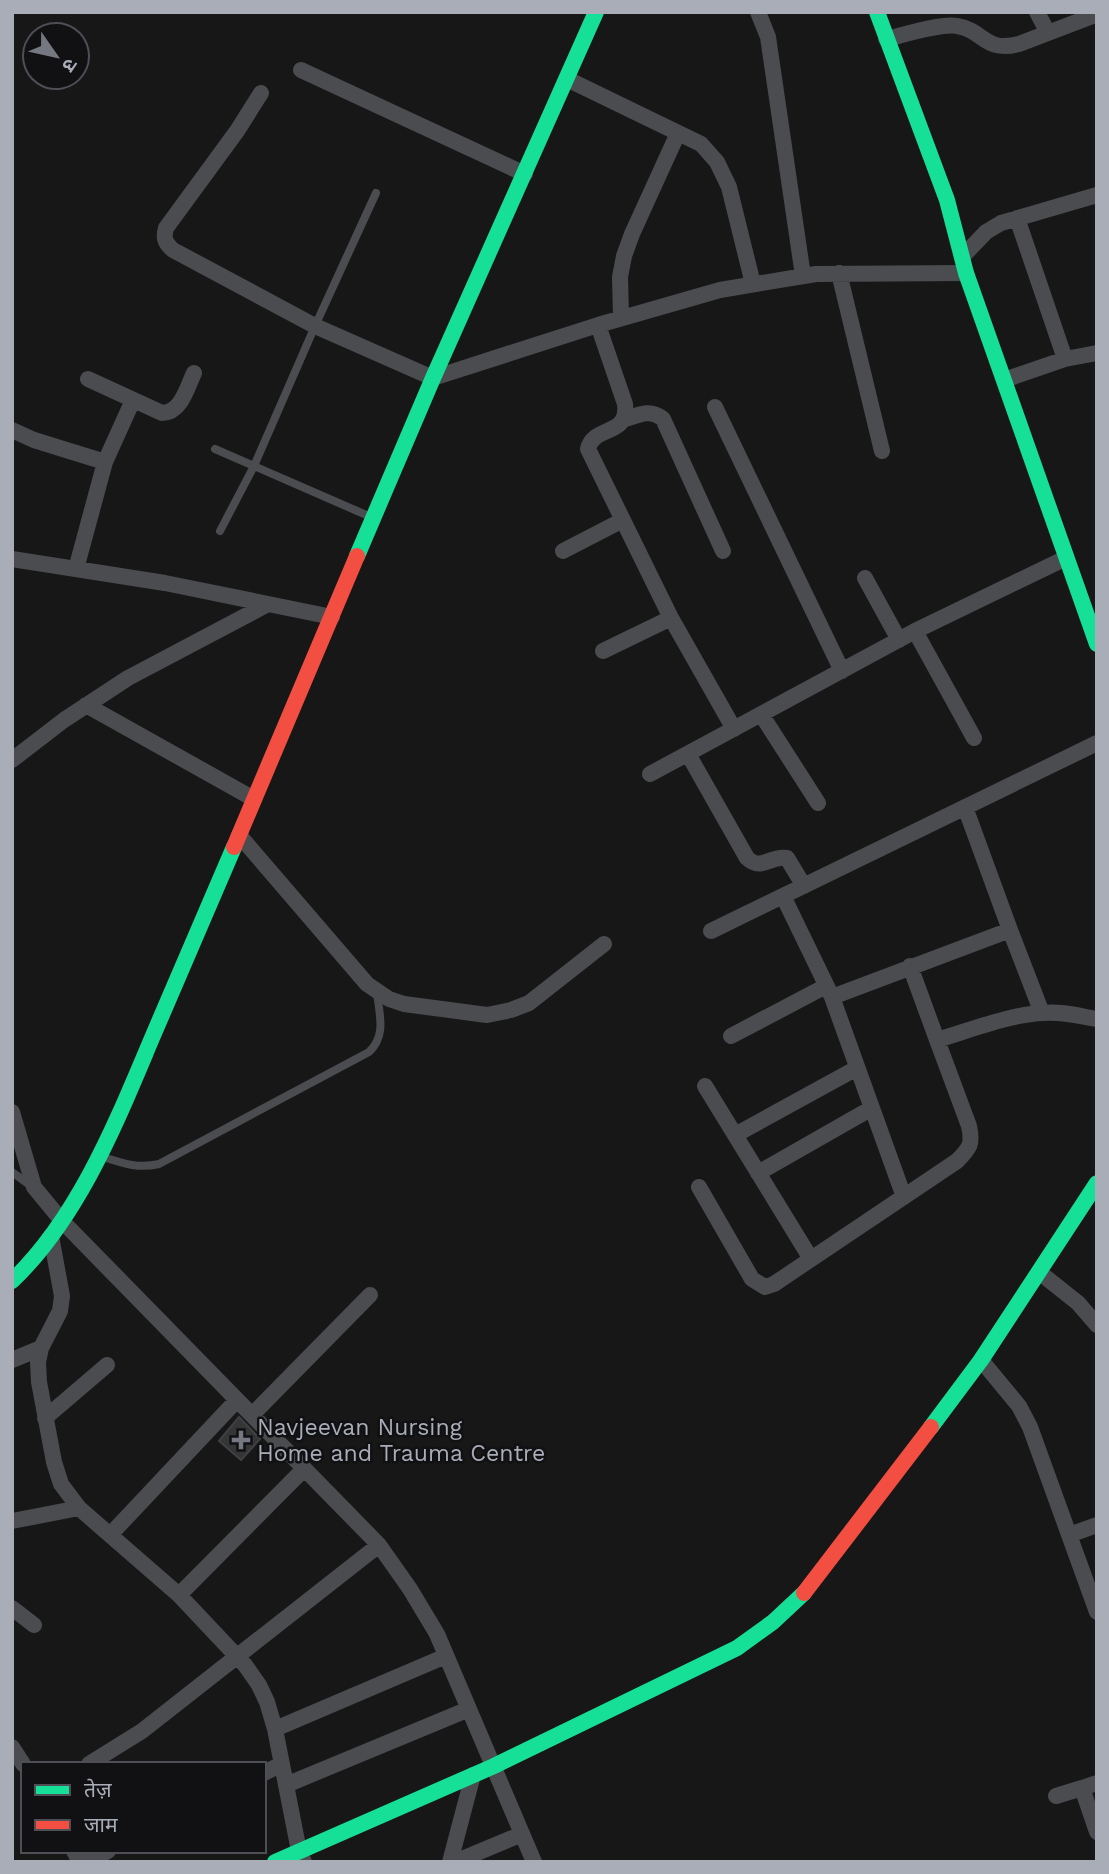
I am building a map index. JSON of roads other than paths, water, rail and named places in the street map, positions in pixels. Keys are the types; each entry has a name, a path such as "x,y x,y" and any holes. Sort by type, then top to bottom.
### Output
{"street":[{"path":"12,1281 34,1260 62,1222 110,1138 433,378 596,12"},
{"path":"758,12 768,37 803,276"},
{"path":"877,12 947,200 964,265 1066,558 1092,620 1097,644"},
{"path":"1037,12 1048,33"},
{"path":"886,39 947,26 960,19 997,46 1007,47 1095,15"},
{"path":"301,70 525,174"},
{"path":"567,79 701,144 717,162 729,187 753,284"},
{"path":"261,93 237,131 166,228 165,243 173,250 315,326 433,378 598,325 720,290 803,276 964,265"},
{"path":"621,318 620,277 624,256 678,133"},
{"path":"964,265 986,232 1001,223 1097,195"},
{"path":"1017,218 1065,359"},
{"path":"839,273 882,450"},
{"path":"598,325 626,414 616,427 595,437 588,449 671,618 734,729"},
{"path":"1004,380 1065,359 1097,353"},
{"path":"88,379 162,413 169,413 176,408 194,373"},
{"path":"76,569 105,462 133,400"},
{"path":"715,407 842,671"},
{"path":"623,420 647,412 656,413 663,419 723,551"},
{"path":"12,430 34,440 105,462"},
{"path":"563,551 623,520"},
{"path":"650,774 915,631 1066,558"},
{"path":"12,559 165,583 332,617"},
{"path":"865,578 899,640"},
{"path":"12,760 86,705 128,678 268,604"},
{"path":"603,651 671,618"},
{"path":"915,631 974,738"},
{"path":"86,705 254,799"},
{"path":"761,714 818,803"},
{"path":"710,932 1097,743"},
{"path":"688,754 747,858 753,864 760,865 773,859 787,858 804,886"},
{"path":"965,807 1042,1013"},
{"path":"239,835 367,984 389,999 404,1004 487,1014 511,1010 529,1003 604,944"},
{"path":"783,896 829,992 904,1196"},
{"path":"731,1036 829,992 1010,930"},
{"path":"699,1187 752,1279 765,1287 774,1284 957,1161 968,1149 972,1138 910,966"},
{"path":"937,1040 1024,1015 1058,1013 1097,1019"},
{"path":"735,1135 857,1068"},
{"path":"705,1086 811,1259"},
{"path":"758,1173 872,1108"},
{"path":"12,1112 34,1187 62,1222 379,1545 410,1589 437,1634 534,1862"},
{"path":"275,1862 302,1856 494,1766 737,1648 774,1622 806,1591 981,1360 1097,1183"},
{"path":"51,1236 62,1296 60,1311 41,1348 38,1382 61,1484 79,1508 179,1595 237,1656 259,1685 275,1728 302,1856"},
{"path":"1039,1272 1078,1303 1097,1325"},
{"path":"252,1415 370,1295"},
{"path":"12,1360 41,1348"},
{"path":"981,1360 1020,1406 1030,1426 1097,1612"},
{"path":"46,1418 107,1365"},
{"path":"110,1535 237,1400"},
{"path":"179,1595 304,1469"},
{"path":"12,1521 79,1508"},
{"path":"1069,1535 1097,1525"},
{"path":"92,1762 142,1731 379,1545"},
{"path":"12,1608 34,1625"},
{"path":"275,1728 446,1656"},
{"path":"286,1785 469,1709"},
{"path":"266,1772 282,1764"},
{"path":"452,1862 473,1775"},
{"path":"1056,1796 1089,1785 1097,1832"},
{"path":"452,1862 522,1834"},
{"path":"87,1862 104,1853"}],"lane":[{"path":"220,531 254,466 376,193"},
{"path":"215,449 374,518"},
{"path":"100,1156 131,1166 159,1164 369,1052 377,1045 380,1037 377,992"},
{"path":"12,1172 34,1187"}],"place":[{"name":"Navjeevan Nursing Home and Trauma Centre","path":"241,1440"}]}
